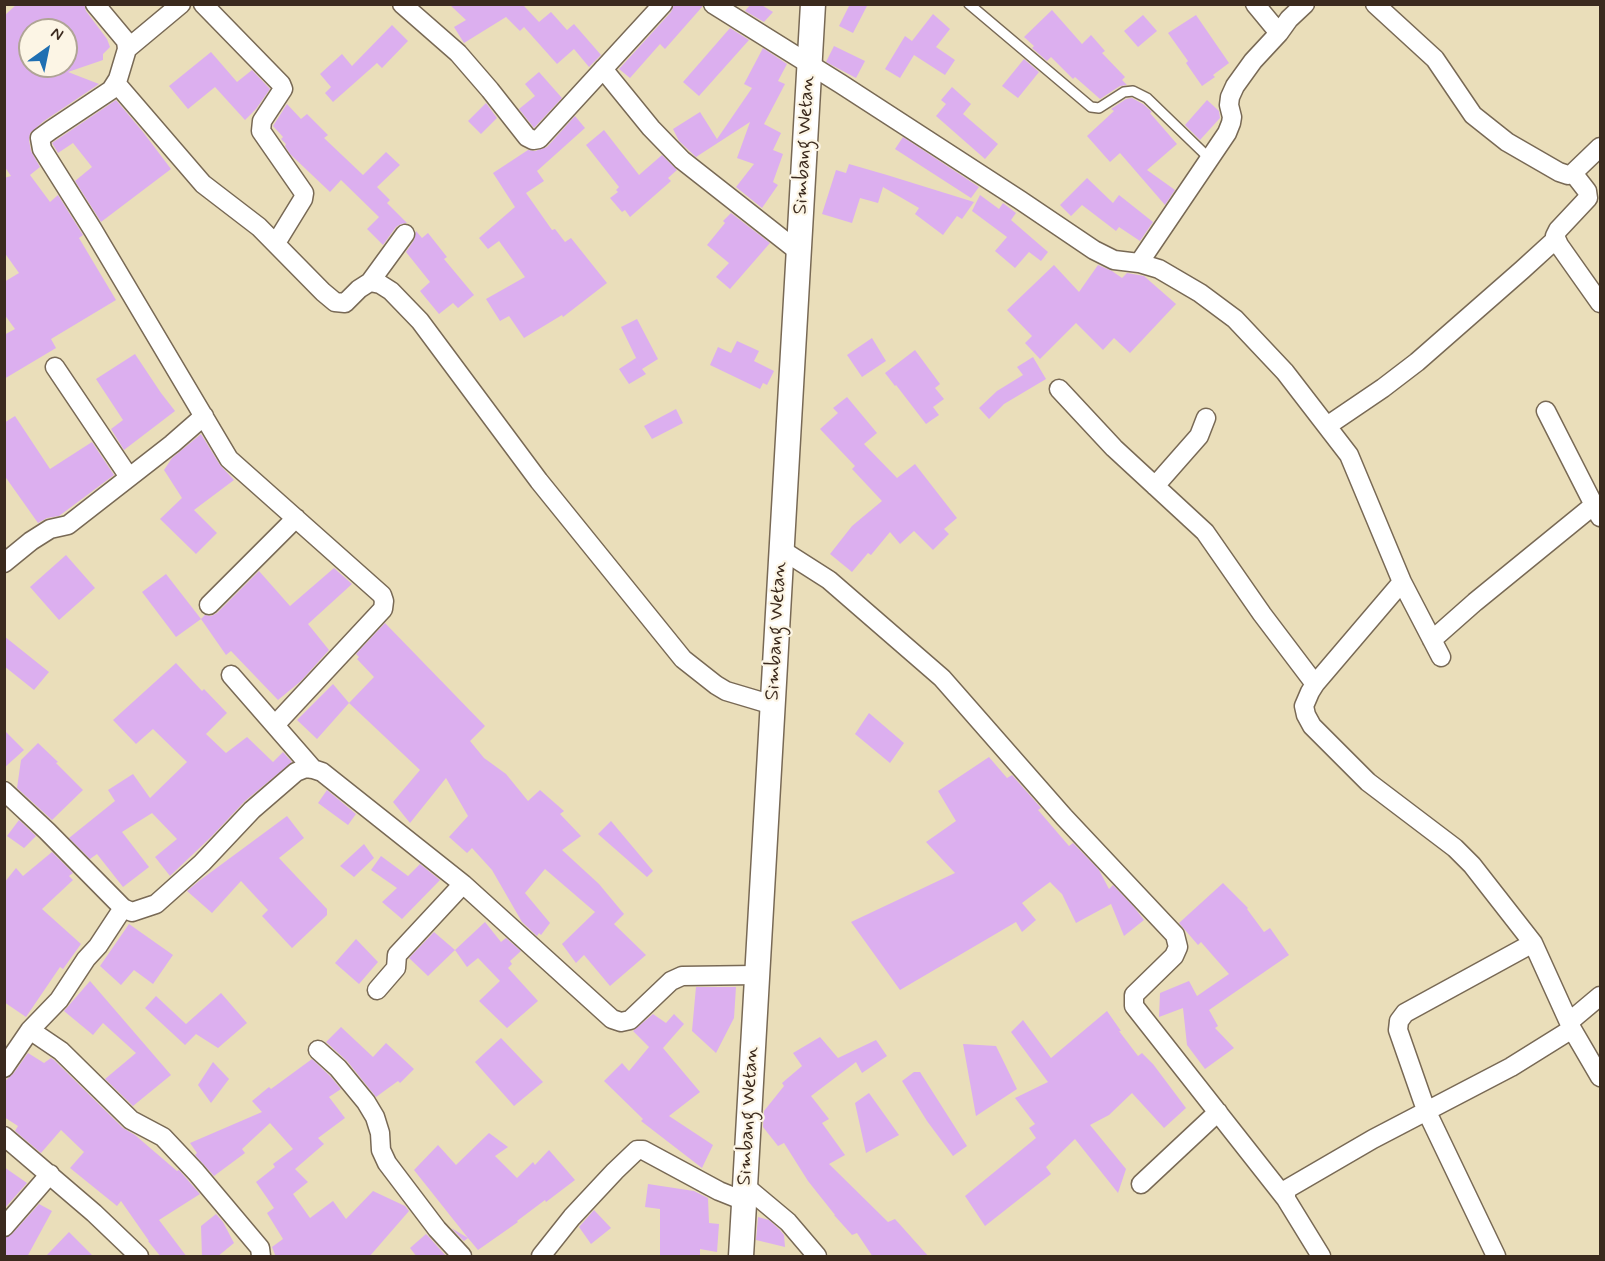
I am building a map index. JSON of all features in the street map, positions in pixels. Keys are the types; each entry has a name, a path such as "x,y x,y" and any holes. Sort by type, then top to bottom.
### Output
{"street":[{"path":"95,4 126,41 127,49 116,83 111,90 40,138 42,149 93,230 229,459 382,595 384,601 383,609 275,725"},
{"path":"127,49 181,4"},
{"path":"203,4 281,84 283,89 262,122 261,131 304,193 303,199 276,243"},
{"path":"402,4 458,53 527,137 533,140 539,139 663,4"},
{"path":"713,4 1020,200 1094,250 1114,260 1139,263 1159,269 1200,293 1234,319 1285,372 1349,454 1402,582 1441,657"},
{"name":"Simbang Wetan","path":"741,1257 813,4"},
{"path":"1255,4 1279,33"},
{"path":"1139,263 1227,133 1231,123 1230,97 1235,86 1253,61 1305,4"},
{"path":"1375,4 1435,59 1473,115 1507,142 1568,175 1600,147"},
{"path":"603,69 651,128 682,160 799,252"},
{"path":"116,83 203,184 259,227 322,292 335,302 345,303 370,282 405,234"},
{"path":"1327,426 1417,362 1556,238 1558,230 1588,198 1587,191 1574,172"},
{"path":"1556,238 1600,303"},
{"path":"370,282 380,284 391,291 420,321 539,481 683,659 726,691 773,705"},
{"path":"55,367 129,477"},
{"path":"1059,389 1114,448 1205,532 1262,614 1315,684"},
{"path":"1432,639 1475,602 1597,511 1546,411"},
{"path":"4,563 30,541 50,529 68,525 204,416"},
{"path":"1155,486 1200,436 1206,418"},
{"path":"209,605 296,518"},
{"path":"782,550 829,580 942,678 1064,817 1175,934 1178,947 1174,956 1134,994 1134,1006 1286,1199 1321,1257"},
{"path":"1402,582 1315,684 1304,706 1306,715 1312,726 1368,782 1466,858 1533,943 1570,1025 1600,1077"},
{"path":"231,675 313,769"},
{"path":"4,791 123,908 132,912 156,904 202,863 260,802 296,772 306,768 313,769 322,772 463,884 612,1019 621,1022 630,1020 671,981 682,976 756,975"},
{"path":"377,990 396,968 397,955 463,884"},
{"path":"4,1068 11,1044 30,1030 59,1000 123,908"},
{"path":"1496,1257 1426,1110 1398,1030 1399,1021 1405,1013 1533,943"},
{"path":"1286,1199 1287,1189 1291,1186 1426,1110 1510,1067 1570,1025 1600,996"},
{"path":"30,1030 61,1051 131,1120 163,1137 196,1172 260,1248 261,1257"},
{"path":"318,1050 338,1068 366,1102 375,1118 380,1133 381,1150 387,1163 437,1229 462,1257"},
{"path":"1141,1184 1218,1112"},
{"path":"4,1136 94,1213 139,1257"},
{"path":"541,1257 572,1217 637,1150 643,1150 714,1189 745,1193 788,1222 817,1257"},
{"path":"4,1227 50,1174"}],"lane":[{"path":"969,4 1091,107 1099,108 1124,92 1133,91 1147,98 1210,159"}],"building":[{"path":"17,4 84,4 86,11 107,39 110,47 103,54 103,60 78,69 78,18 18,18 18,78 78,78 78,76 99,84 30,133 31,151 40,167 30,175 50,202 58,195 83,235 79,238 116,300 51,339 56,348 4,379 4,335 15,329 4,314 4,282 19,273 4,252 4,178 11,176 4,166 4,16"},
{"path":"449,4 525,4 524,6 539,22 551,12 567,30 574,24 601,55 589,67 574,49 557,64 524,27 520,31 506,17 464,43 454,27 466,20"},
{"path":"674,4 702,4 702,7 665,49 660,44 630,78 619,69 671,12"},
{"path":"751,4 760,4 773,12 764,22 745,11"},
{"path":"850,4 868,4 853,33 839,26"},
{"path":"1052,10 1082,44 1091,35 1105,51 1102,53 1125,77 1122,80 1127,85 1120,86 1100,99 1075,77 1073,79 1051,57 1047,61 1032,48 1034,46 1024,37"},
{"path":"933,14 950,29 936,47 955,60 945,75 914,55 900,78 885,69 905,36 912,41"},
{"path":"1143,15 1157,31 1138,47 1124,31"},
{"path":"1196,15 1229,63 1202,86 1168,33"},
{"path":"392,25 408,41 382,68 377,63 333,102 325,93 331,87 320,74 342,54 352,66"},
{"path":"730,28 749,40 699,96 683,82"},
{"path":"834,46 865,61 856,78 826,62"},
{"path":"763,48 787,64 778,81 785,84 764,124 781,133 773,150 783,154 773,182 778,185 762,208 736,187 754,164 737,158 750,122 696,157 679,141 673,129 700,112 717,139 752,88 744,84"},
{"path":"211,52 237,82 252,70 270,89 245,120 215,87 188,109 169,86"},
{"path":"1024,59 1039,72 1018,98 1002,86"},
{"path":"539,72 562,98 534,128 519,109 535,96 525,84"},
{"path":"952,87 971,104 963,114 998,144 985,159 936,116 946,104 941,100"},
{"path":"1132,98 1152,112 1150,113 1177,144 1147,170 1175,190 1165,205 1120,153 1110,162 1087,136 1114,111 1111,109 1126,99"},
{"path":"116,100 171,169 101,222 75,181 92,167 73,143 58,153 52,143"},
{"path":"1207,100 1219,111 1220,118 1200,140 1185,125"},
{"path":"486,103 497,118 481,134 468,121"},
{"path":"287,104 301,119 307,114 328,135 324,138 363,175 386,152 400,165 377,187 390,200 387,203 407,223 396,227 383,245 367,229 379,217 341,180 330,192 290,154 281,139 283,137 273,126"},
{"path":"575,116 585,128 537,171 544,181 526,193 552,230 555,229 565,242 571,238 607,283 563,317 562,315 524,338 509,316 500,321 486,299 525,277 499,241 488,249 479,238 515,207 493,173 528,150 535,151 547,147"},
{"path":"604,130 639,175 662,155 677,170 668,178 671,181 630,217 625,210 622,212 610,198 618,192 616,190 619,187 586,145"},
{"path":"903,137 979,187 971,198 895,149"},
{"path":"849,164 974,202 962,219 957,216 943,235 915,214 919,208 883,187 878,203 860,198 852,223 822,214 836,170 846,173"},
{"path":"1087,178 1113,203 1119,195 1153,222 1140,241 1119,227 1116,231 1082,205 1071,216 1060,205"},
{"path":"980,195 999,209 1003,203 1016,213 1011,220 1048,252 1041,261 1029,252 1015,268 995,251 1007,237 972,211"},
{"path":"731,213 770,243 730,289 716,277 729,263 707,245"},
{"path":"416,231 422,238 428,233 447,257 444,259 474,295 458,308 453,303 439,314 420,291 430,282 406,252 414,240"},
{"path":"1054,265 1079,292 1098,265 1122,278 1127,273 1144,276 1176,304 1130,353 1114,338 1103,350 1076,323 1040,359 1025,343 1032,336 1007,310"},
{"path":"637,319 658,359 642,369 646,374 629,384 619,369 636,358 639,364 621,327"},
{"path":"872,338 886,361 862,377 847,355"},
{"path":"737,341 759,351 754,361 774,371 767,385 763,383 760,389 710,365 718,347 731,353"},
{"path":"915,350 940,384 935,388 944,399 933,407 939,415 926,424 885,373"},
{"path":"135,354 175,411 124,450 111,429 123,420 96,379"},
{"path":"1033,357 1046,379 1004,404 989,419 979,408 997,391 1023,375 1017,367"},
{"path":"847,397 877,433 864,444 897,478 915,464 957,518 944,529 949,534 933,550 914,531 900,544 890,532 871,555 868,553 852,572 830,554 852,526 882,501 852,469 855,466 820,429 838,413 833,408"},
{"path":"676,409 683,423 652,439 644,426"},
{"path":"15,416 50,469 92,442 114,475 59,516 47,518 38,523 4,475 4,423"},
{"path":"201,434 220,465 234,480 194,510 217,533 196,554 160,519 182,498 164,470 172,458"},
{"path":"66,555 95,588 59,620 30,587"},
{"path":"334,568 352,584 308,624 329,650 301,681 278,700 231,651 226,655 201,619 205,615 211,616 217,613 259,571 290,606"},
{"path":"166,574 201,619 176,637 142,592"},
{"path":"385,623 485,726 470,741 484,758 506,774 528,801 540,790 564,811 560,814 581,836 562,850 599,884 624,914 614,924 646,955 610,986 584,955 576,963 562,944 595,912 545,869 525,893 550,923 541,935 539,933 537,936 522,922 492,870 472,848 467,853 449,837 468,816 446,778 410,823 393,802 420,770 349,703 374,677 357,659 359,657 356,654"},
{"path":"4,636 49,672 34,690 4,666"},
{"path":"176,663 227,713 206,734 226,753 247,737 273,762 283,752 292,762 245,801 170,876 155,857 177,839 152,813 122,832 149,867 123,887 97,854 90,859 69,838 115,801 108,790 133,774 150,798 187,762 153,729 136,744 113,720"},
{"path":"333,684 349,703 317,739 297,720"},
{"path":"869,713 904,743 890,763 855,734"},
{"path":"4,730 24,750 4,768"},
{"path":"38,743 83,790 52,820 17,788 21,760"},
{"path":"989,757 1007,778 1012,775 1041,808 1038,810 1069,846 1073,843 1099,870 1109,889 1113,885 1144,920 1124,936 1111,904 1076,923 1062,894 1050,882 1022,903 1036,920 1022,932 1016,922 900,990 851,922 955,873 926,842 956,821 938,791"},
{"path":"327,790 356,814 348,825 318,803"},
{"path":"287,816 304,838 279,858 327,909 327,915 292,948 262,916 268,910 241,881 212,913 187,891"},
{"path":"19,820 36,836 24,848 7,836"},
{"path":"611,821 653,871 647,877 598,834"},
{"path":"364,844 374,858 354,877 340,866"},
{"path":"52,852 73,873 69,876 73,880 42,909 81,944 63,969 60,967 26,1017 4,1002 4,883 16,868 23,876"},
{"path":"381,856 408,876 420,864 440,880 402,919 382,902 397,888 371,870"},
{"path":"1223,883 1248,908 1264,932 1270,928 1289,955 1209,1010 1218,1026 1215,1028 1234,1048 1205,1069 1187,1045 1183,1008 1159,1017 1160,993 1189,981 1197,996 1229,974 1201,942 1198,945 1179,923"},
{"path":"485,922 501,942 506,938 521,951 510,961 512,964 508,968 538,1001 507,1028 479,1001 500,981 478,958 467,967 455,950"},
{"path":"129,924 173,955 153,984 134,970 121,985 100,966"},
{"path":"434,932 455,950 428,976 409,958"},
{"path":"356,939 378,962 359,984 335,963"},
{"path":"90,981 171,1075 133,1106 105,1079 136,1053 103,1023 93,1035 64,1011"},
{"path":"696,987 736,987 734,1018 716,1053 692,1031"},
{"path":"221,993 247,1023 218,1048 196,1034 185,1045 145,1008 156,996 186,1024"},
{"path":"1107,1011 1138,1056 1142,1053 1153,1064 1186,1108 1164,1128 1132,1093 1109,1115 1090,1125 1126,1169 1118,1193 1075,1139 1046,1167 1051,1174 985,1226 965,1196 1036,1138 1029,1128 1035,1124 1015,1098 1048,1082 1011,1032 1023,1020 1051,1058"},
{"path":"653,1014 666,1023 674,1014 684,1024 663,1048 700,1092 669,1116 713,1145 702,1168 641,1121 643,1119 604,1081 622,1063 629,1071 649,1047 633,1031"},
{"path":"341,1027 373,1057 386,1043 414,1069 400,1083 398,1081 376,1097 347,1061 326,1042"},
{"path":"820,1037 838,1058 876,1040 887,1056 862,1073 856,1062 811,1096 829,1119 822,1123 845,1155 829,1164 888,1222 895,1219 929,1257 873,1257 857,1233 852,1235 834,1215 808,1181 784,1143 778,1146 763,1127 764,1111 784,1086 782,1083 802,1066 793,1053"},
{"path":"501,1038 543,1082 514,1106 475,1062"},
{"path":"963,1044 996,1046 1017,1089 976,1116"},
{"path":"28,1053 44,1063 51,1058 54,1060 123,1128 135,1135 177,1171 179,1170 200,1194 159,1220 187,1257 161,1257 121,1201 117,1206 70,1168 84,1152 61,1130 41,1153 15,1131 18,1126 4,1117 4,1083"},
{"path":"312,1059 341,1089 329,1097 345,1118 318,1138 324,1144 295,1169 308,1182 293,1194 310,1218 333,1201 346,1219 373,1191 405,1206 409,1211 369,1257 276,1257 272,1247 283,1239 267,1213 274,1208 256,1182 275,1167 273,1164 293,1149 270,1123 242,1149 245,1153 214,1176 195,1155 197,1153 190,1143 262,1112 252,1101"},
{"path":"213,1062 229,1079 211,1103 198,1085"},
{"path":"914,1072 920,1072 967,1146 953,1156 927,1121 902,1081"},
{"path":"869,1093 899,1135 866,1153 855,1103"},
{"path":"489,1133 508,1147 495,1156 517,1178 533,1162 535,1165 549,1150 575,1180 478,1250 414,1170 438,1145 456,1165"},
{"path":"4,1167 27,1183 4,1209"},
{"path":"648,1184 694,1191 708,1198 709,1223 719,1224 717,1252 700,1249 700,1257 660,1257 660,1209 645,1207"},
{"path":"39,1204 52,1211 27,1257 4,1257 4,1238 12,1234"},
{"path":"594,1210 611,1228 591,1244 579,1227"},
{"path":"216,1214 234,1243 217,1257 202,1257 201,1226"},
{"path":"758,1217 769,1220 780,1230 784,1235 785,1247 756,1240"},
{"path":"451,1228 468,1238 464,1241"},
{"path":"69,1232 94,1257 45,1257"},
{"path":"426,1234 446,1256 417,1257 410,1248"}]}
